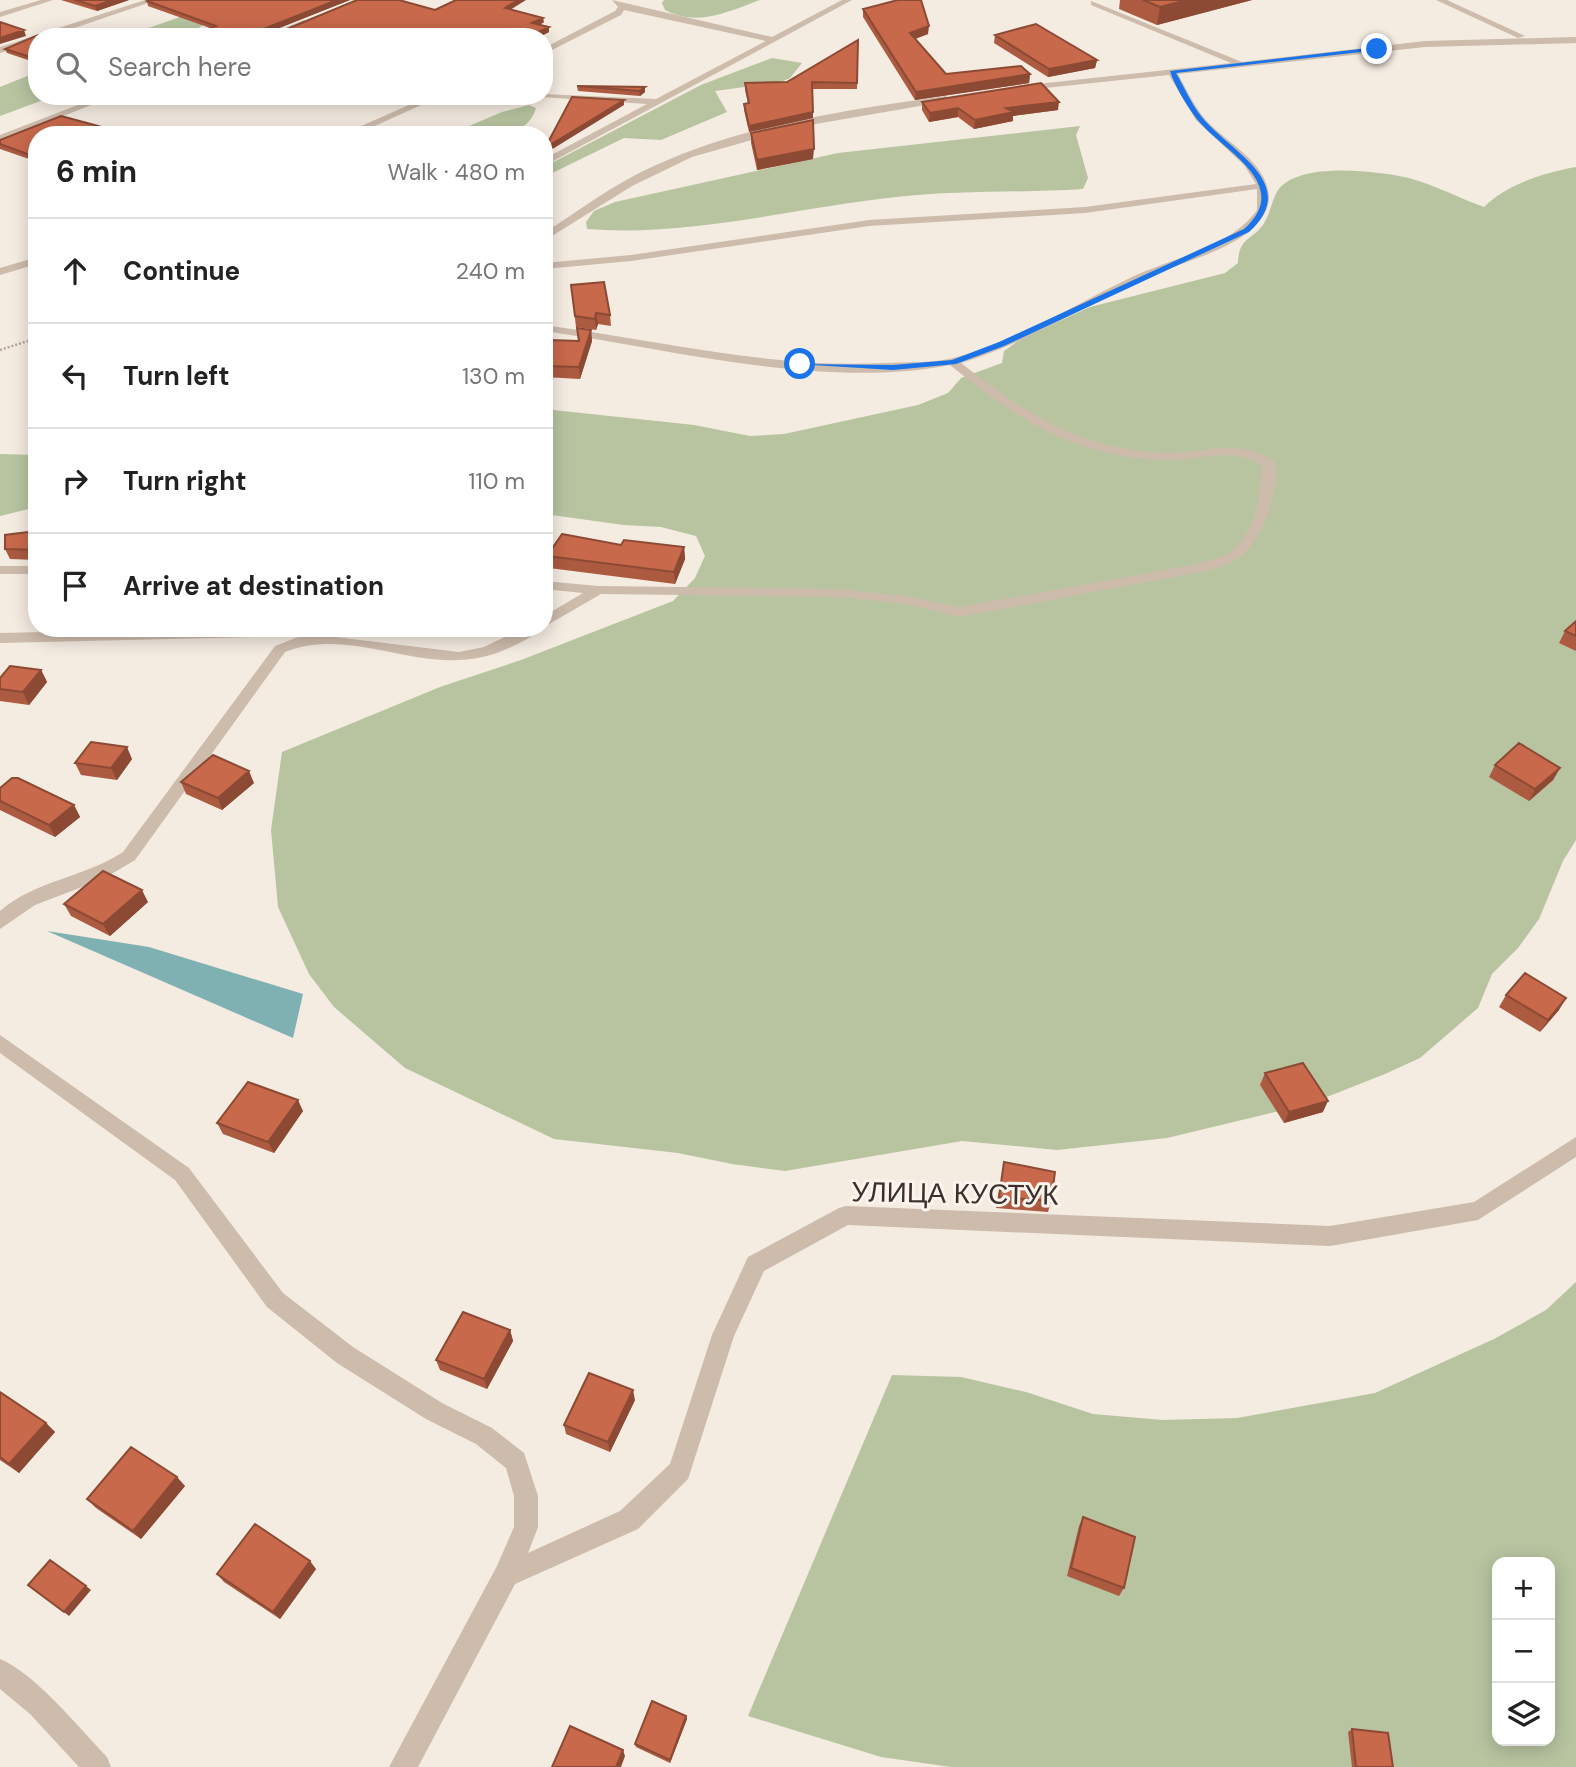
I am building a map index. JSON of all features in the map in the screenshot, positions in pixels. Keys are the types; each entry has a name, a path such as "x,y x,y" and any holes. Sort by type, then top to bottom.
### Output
{"street":[{"path":"0,15 49,0"},
{"path":"66,28 153,0"},
{"path":"615,0 622,8 774,40"},
{"path":"553,158 848,0"},
{"path":"1089,2 1109,0"},
{"path":"1440,0 1502,29 1538,39"},
{"path":"1089,2 1244,65"},
{"path":"553,48 603,23 622,8"},
{"path":"290,28 316,18"},
{"path":"0,50 28,40"},
{"path":"1560,40 1576,47"},
{"path":"1009,90 1425,44 1576,40"},
{"path":"553,329 800,364 881,368 953,362 1002,344 1246,230 1263,209 1265,196 1252,166 1199,118 1172,72"},
{"path":"553,97 655,102"},
{"path":"553,232 656,169 695,152 759,135 955,98"},
{"path":"31,126 86,105"},
{"path":"368,126 416,105"},
{"path":"377,126 382,120"},
{"path":"0,138 28,127"},
{"path":"553,265 631,258 869,223 1085,210 1261,186"},
{"path":"0,272 28,263"},
{"path":"553,586 598,590 839,593 907,600 960,612 1202,568 1237,553 1256,526 1268,494 1269,463 1247,450 1221,449 1186,456 1120,453 1057,433 1005,404 953,362"},
{"path":"0,570 28,570"},
{"path":"553,617 598,590"},
{"path":"0,638 32,637"},
{"path":"265,637 280,649"},
{"path":"0,922 19,903 112,870 129,856 280,649 293,641 308,638 435,657 493,651 518,637"},
{"path":"0,1043 182,1174 275,1300 345,1355 434,1411 484,1436 516,1461 526,1496 526,1527 506,1575 403,1767"},
{"name":"УЛИЦА КУСТУК","path":"506,1575 629,1520 680,1471 723,1335 756,1264 846,1216 1329,1236 1478,1211 1576,1146"},
{"path":"0,1672 39,1704 97,1767"}],"path":[{"path":"0,350 28,341"}],"green space":[{"path":"664,0 760,0 712,16 689,17 665,10 662,3"},
{"path":"200,10 216,14 199,28 149,28"},
{"path":"772,58 802,63 790,78 781,82 715,91 727,112 661,140 624,138 553,173 553,162 701,85"},
{"path":"28,76 30,105 0,116 0,87"},
{"path":"529,105 536,108 523,126 469,126 502,112"},
{"path":"1080,126 1076,135 1088,178 1083,189 919,195 665,229 587,229 586,222 594,211 615,202 838,153"},
{"path":"1576,167 1576,840 1563,861 1539,919 1518,948 1492,974 1478,1008 1420,1058 1309,1104 1167,1138 1057,1150 962,1141 785,1171 678,1153 554,1139 405,1068 334,1007 309,974 278,907 271,830 282,752 440,687 521,660 673,601 695,578 705,556 696,536 661,527 553,515 553,410 694,425 750,436 784,434 918,405 948,393 961,378 1002,363 1004,351 1021,339 1090,307 1225,273 1238,263 1243,244 1263,225 1280,188 1296,177 1345,170 1396,175 1428,184 1484,207 1514,186 1552,172"},
{"path":"0,454 28,455 28,509 0,516"},
{"path":"1576,1282 1576,1767 951,1767 881,1757 748,1716 892,1375 961,1377 1026,1392 1093,1414 1163,1420 1237,1418 1375,1393 1494,1339 1546,1310"}],"water":[{"path":"47,931 149,947 303,994 293,1038"}],"building":[{"path":"75,0 113,0 95,6"},
{"path":"337,0 266,28 211,28 216,26 147,1"},
{"path":"357,0 399,0 435,10 456,0 518,0 505,8 543,18 532,23 549,27 289,28"},
{"path":"898,0 921,0 929,26 910,33 946,74 1021,66 1030,74 916,92 863,9"},
{"path":"1143,0 1187,0 1160,7"},
{"path":"0,22 24,30 0,38"},
{"path":"1036,24 1097,60 1049,69 995,35"},
{"path":"28,39 28,56 5,49"},
{"path":"858,40 857,83 812,82 813,112 749,126 744,104 749,103 745,83 787,82"},
{"path":"1041,83 1059,102 1006,108 1014,112 975,120 958,108 930,113 922,102"},
{"path":"577,86 645,87 639,91"},
{"path":"572,97 624,100 553,143 553,133"},
{"path":"61,116 98,126 36,126"},
{"path":"813,120 814,149 757,160 751,133"},
{"path":"28,129 28,154 0,144 0,140"},
{"path":"604,282 610,315 596,313 595,319 575,316 571,285"},
{"path":"577,328 591,330 579,367 553,366 553,340 579,341"},
{"path":"28,532 28,550 5,549 5,535"},
{"path":"562,534 621,545 624,540 684,547 674,572 553,557 553,547"},
{"path":"1576,621 1576,636 1565,631"},
{"path":"10,666 41,670 23,692 0,689 0,678"},
{"path":"91,742 127,747 111,768 75,763"},
{"path":"1519,743 1560,768 1535,789 1495,765"},
{"path":"213,755 249,771 218,798 181,782"},
{"path":"12,778 18,778 74,805 49,825 0,801 0,788"},
{"path":"103,871 142,890 103,924 64,904"},
{"path":"1525,973 1566,998 1548,1020 1506,995"},
{"path":"1303,1063 1328,1101 1289,1112 1265,1073"},
{"path":"248,1082 298,1100 268,1142 217,1123"},
{"path":"1004,1162 1055,1172 1051,1201 999,1197"},
{"path":"463,1312 510,1330 484,1379 436,1360"},
{"path":"589,1373 633,1390 608,1442 564,1425"},
{"path":"0,1392 46,1423 9,1464 0,1457"},
{"path":"131,1447 177,1477 133,1531 87,1499"},
{"path":"1083,1517 1135,1537 1124,1588 1071,1568"},
{"path":"255,1524 310,1561 273,1612 217,1574"},
{"path":"50,1560 86,1586 64,1612 28,1585"},
{"path":"652,1701 686,1716 670,1760 635,1744"},
{"path":"570,1726 623,1750 616,1767 552,1767"},
{"path":"1352,1729 1388,1733 1393,1767 1356,1767"}],"route":[{"path":"800,364 847,368 953,362 1002,344 1157,269 1246,230 1258,220 1265,196 1252,166 1199,118 1172,72 1319,58 1377,49"}]}
